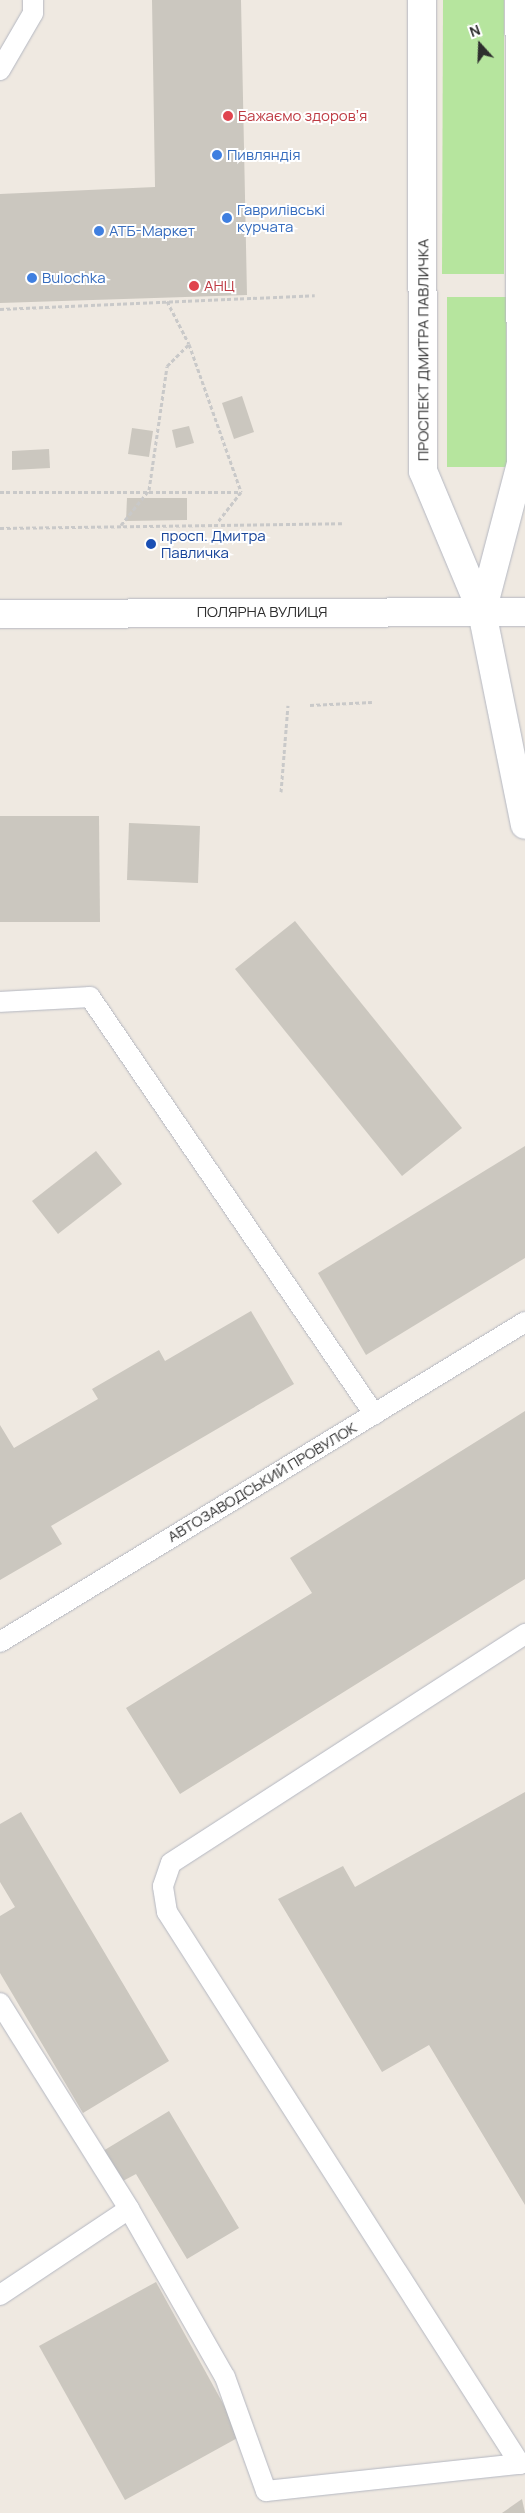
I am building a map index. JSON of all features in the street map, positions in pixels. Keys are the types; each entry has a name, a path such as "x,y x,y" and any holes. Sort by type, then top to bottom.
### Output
{"street":[{"name":"ПРОСПЕКТ ДМИТРА ПАВЛИЧКА","path":"422,0 423,471 482,612"},
{"path":"519,0 521,463 482,612 525,825"},
{"name":"ПОЛЯРНА ВУЛИЦЯ","path":"0,614 525,612"}],"lane":[{"path":"0,70 33,13 33,0"},
{"path":"0,1002 90,998 374,1414"},
{"name":"АВТОЗАВОДСЬКИЙ ПРОВУЛОК","path":"0,1642 525,1322"},
{"path":"0,2003 129,2209 225,2377 266,2491 520,2464 167,1912 163,1886 170,1863 525,1634"},
{"path":"0,2295 129,2209"}],"path":[{"path":"0,309 315,295"},
{"path":"168,302 189,344 241,492"},
{"path":"120,525 149,490 167,366 189,344"},
{"path":"0,492 149,490 241,492"},
{"path":"217,523 241,492"},
{"path":"0,528 217,523 342,523"},
{"path":"310,705 372,702"},
{"path":"281,792 288,705"}],"green space":[{"path":"443,0 504,0 504,274 442,274"},
{"path":"447,297 506,297 507,467 447,467"}],"building":[{"path":"152,0 241,0 247,295 0,303 0,194 155,187"},
{"path":"242,396 254,432 234,439 222,403"},
{"path":"189,426 194,443 176,448 172,430"},
{"path":"132,428 153,431 149,457 128,454"},
{"path":"49,449 50,468 12,470 12,451"},
{"path":"127,498 187,498 187,520 126,521"},
{"path":"0,816 99,816 100,922 0,922"},
{"path":"129,823 200,826 198,883 127,880"},
{"path":"295,921 462,1128 402,1176 235,969"},
{"path":"525,1146 525,1258 366,1355 318,1273"},
{"path":"96,1151 122,1184 58,1234 32,1201"},
{"path":"251,1311 294,1384 51,1526 62,1544 0,1580 0,1425 14,1448 98,1399 92,1389 159,1350 165,1361"},
{"path":"525,1411 525,1579 180,1794 126,1708 312,1593 290,1558"},
{"path":"525,1792 525,2205 429,2045 382,2072 278,1899 343,1866 355,1887"},
{"path":"21,1812 169,2061 83,2113 0,1973 0,1916 15,1907 0,1882 0,1824"},
{"path":"169,2111 239,2228 187,2259 136,2174 121,2182 103,2151"},
{"path":"156,2282 241,2436 125,2500 39,2346"},
{"path":"522,2499 525,2513 502,2513"}],"place":[{"name":"Бажаємо здоровʼя","path":"228,116"},
{"name":"Пивляндія","path":"217,155"},
{"name":"Гаврилівські курчата","path":"227,218"},
{"name":"АТБ-Маркет","path":"99,231"},
{"name":"Bulochka","path":"32,278"},
{"name":"АНЦ","path":"194,286"},
{"name":"просп. Дмитра Павличка","path":"151,544"}]}
